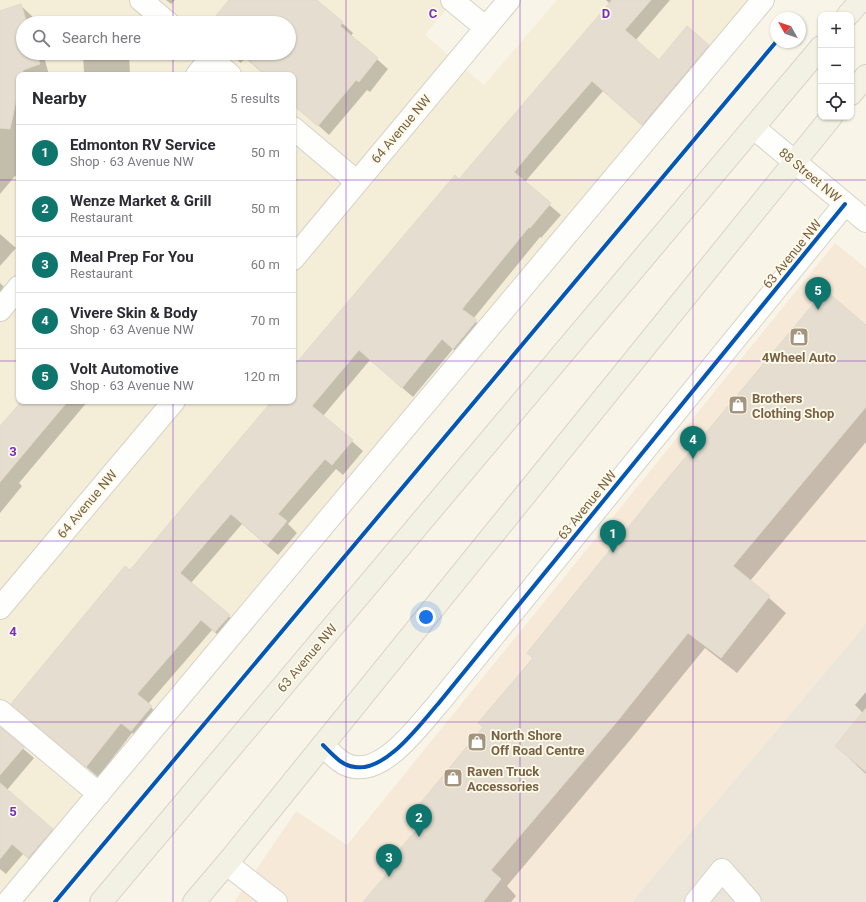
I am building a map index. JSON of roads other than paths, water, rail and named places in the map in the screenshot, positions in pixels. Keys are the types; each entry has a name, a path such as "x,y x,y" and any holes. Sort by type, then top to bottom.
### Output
{"main road":[{"path":"851,12 861,0"},
{"name":"63 Avenue NW","path":"101,902 818,52"},
{"path":"854,90 866,76"},
{"path":"194,902 227,864 323,746 794,161 829,120"}],"street":[{"path":"141,0 160,16"},
{"path":"452,0 486,28"},
{"name":"64 Avenue NW","path":"296,255 509,0"},
{"path":"8,902 760,1"},
{"path":"199,72 206,60"},
{"path":"213,60 227,72"},
{"name":"88 Street NW","path":"754,128 866,221"},
{"path":"296,131 357,182"},
{"name":"63 Avenue NW","path":"323,746 342,763 356,768 377,764 402,744 448,692 845,204"},
{"path":"0,310 16,291"},
{"name":"64 Avenue NW","path":"0,608 171,404"},
{"path":"0,711 99,794"},
{"path":"227,864 276,902"},
{"path":"696,902 722,870 750,902"}],"place":[{"name":"Volt Automotive","path":"818,310"},
{"name":"4Wheel Auto","path":"799,337"},
{"name":"Brothers Clothing Shop","path":"738,405"},
{"name":"Vivere Skin & Body","path":"693,459"},
{"name":"Edmonton RV Service","path":"613,553"},
{"name":"North Shore Off Road Centre","path":"477,742"},
{"name":"Raven Truck Accessories","path":"453,778"},
{"name":"Wenze Market & Grill","path":"419,837"},
{"name":"Meal Prep For You","path":"389,877"}]}
